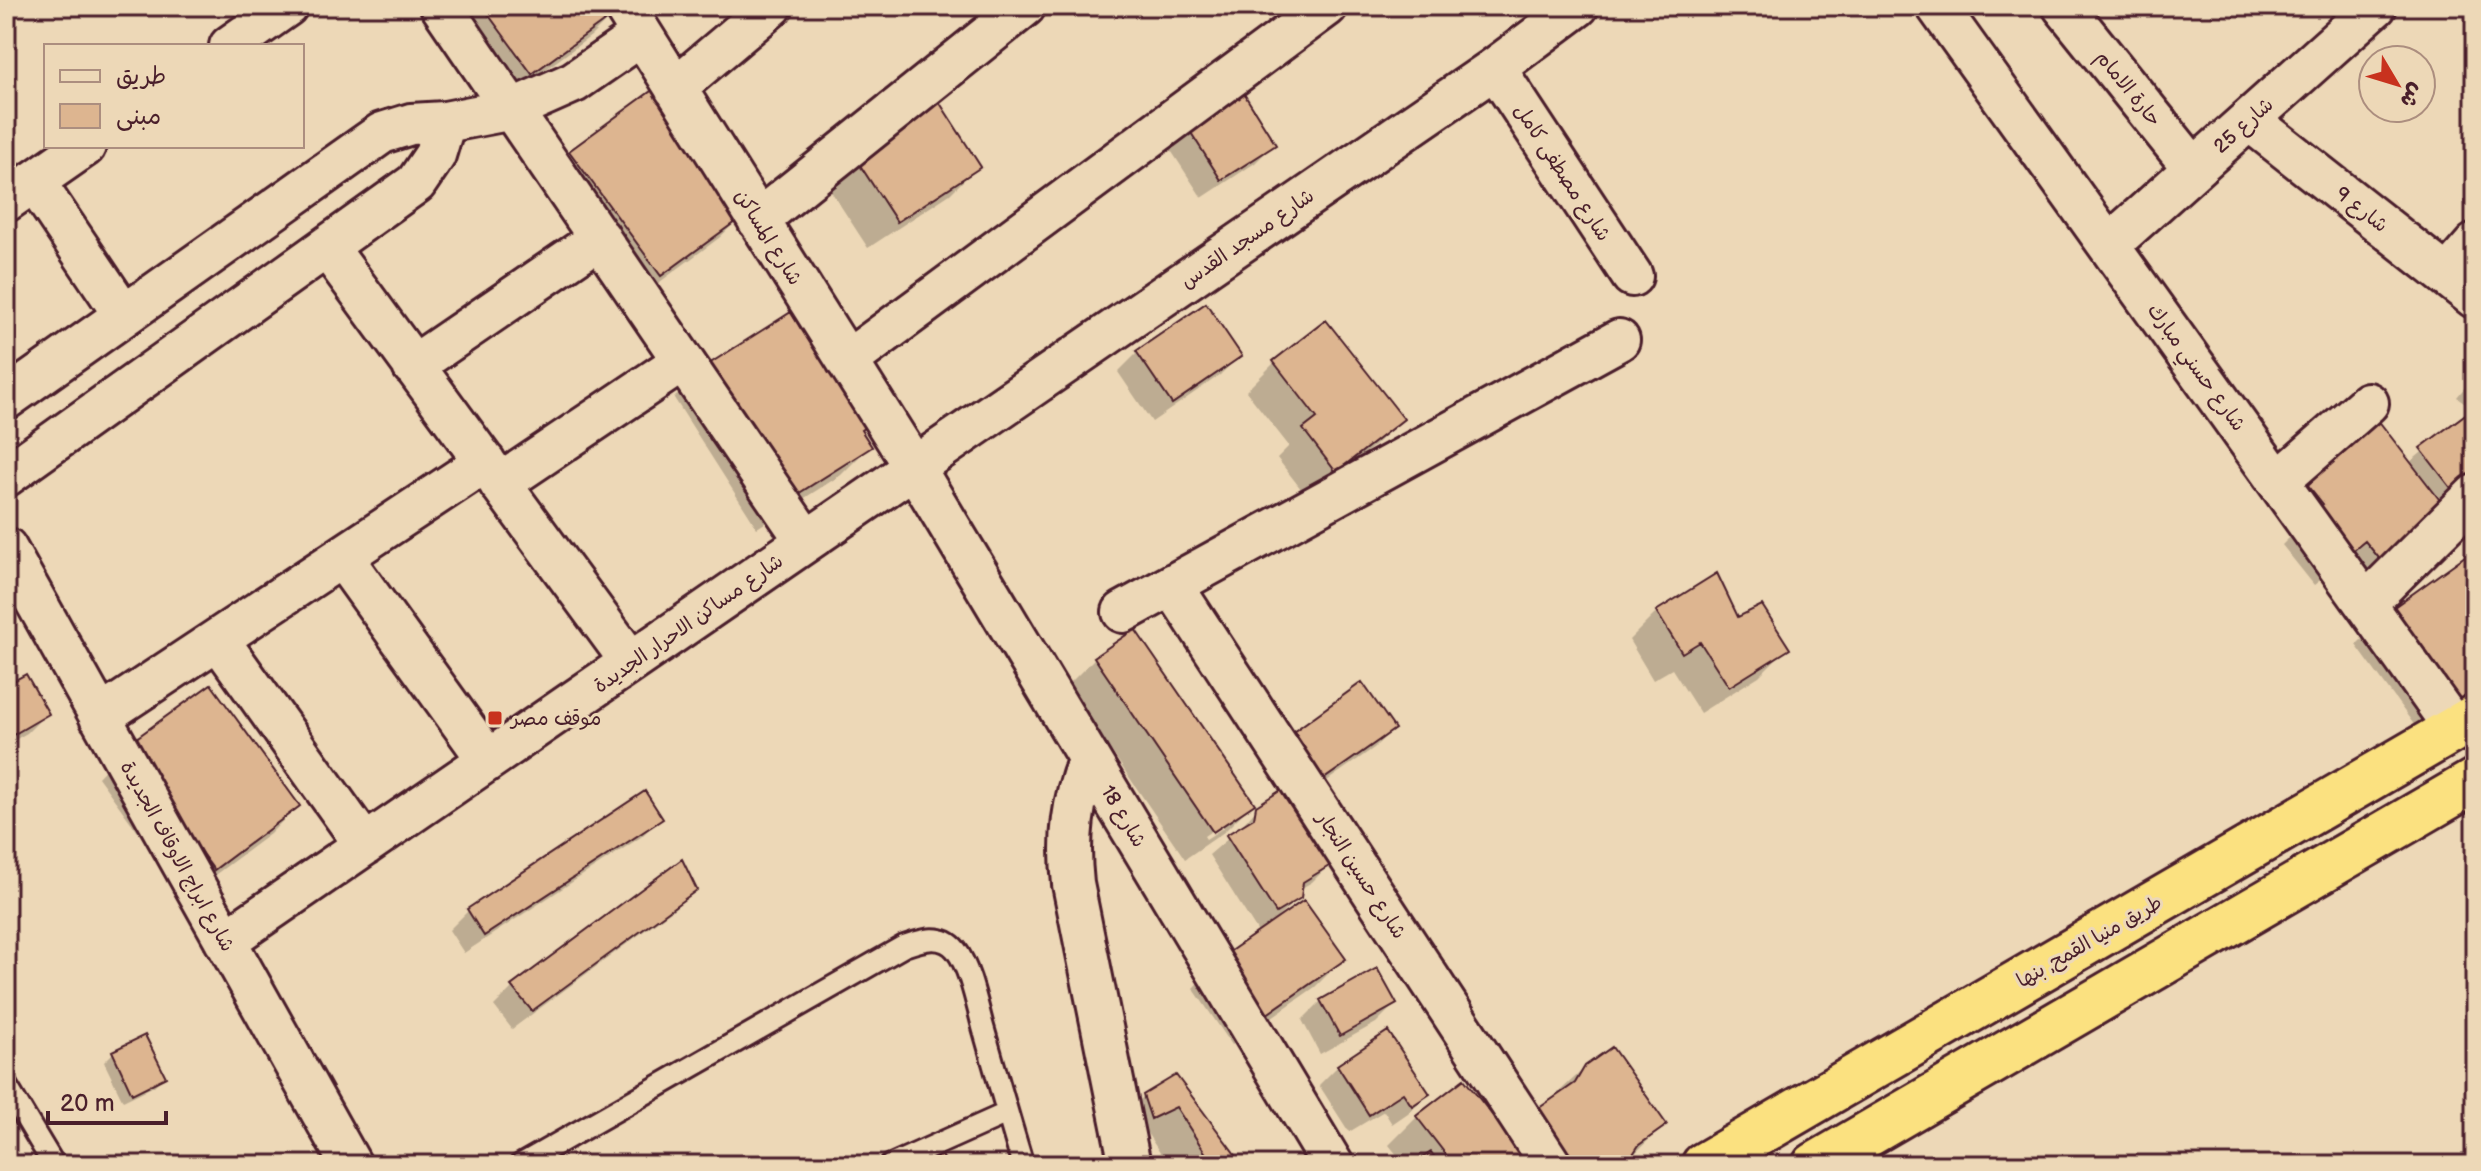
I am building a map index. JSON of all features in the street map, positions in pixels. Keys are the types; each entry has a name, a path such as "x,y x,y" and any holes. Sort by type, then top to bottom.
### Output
{"highway":[{"name":"طريق منيا القمح, بنها","path":"1704,1165 2465,723"},
{"path":"1815,1165 2475,781"}],"street":[{"path":"233,44 287,6"},
{"path":"441,6 806,541"},
{"path":"675,88 772,6"},
{"path":"758,220 1025,6"},
{"path":"847,361 1327,6"},
{"name":"شارع مسجد القدس","path":"914,467 1495,68 1578,6"},
{"name":"شارع حسني مبارك","path":"1937,6 2366,603 2465,723"},
{"name":"شارع 25","path":"2110,244 2376,6"},
{"name":"حارة الامام","path":"2084,14 2194,169"},
{"path":"6,399 382,133 411,124 445,122 513,109 574,82 633,20"},
{"name":"شارع المساكن","path":"633,20 914,467"},
{"name":"شارع مصطفى كامل","path":"1495,68 1632,276"},
{"name":"شارع 9","path":"2249,120 2461,287"},
{"path":"6,476 416,183 435,155 445,122"},
{"path":"82,148 20,191 124,315"},
{"path":"413,366 600,238"},
{"path":"2461,287 2475,244"},
{"path":"327,247 631,662"},
{"path":"1123,612 1619,340"},
{"path":"100,717 342,557 683,361"},
{"path":"2279,481 2368,403"},
{"name":"شارع مساكن الاحرار الجديدة","path":"225,941 914,467"},
{"name":"شارع 18","path":"914,467 1333,1165"},
{"path":"2366,603 2475,495"},
{"name":"شارع ابراج الاوقاف الجديدة","path":"6,548 351,1165"},
{"path":"342,557 488,760"},
{"name":"شارع حسين النجار","path":"1172,585 1551,1165"},
{"path":"218,639 365,845"},
{"path":"1089,759 1074,804 1070,853 1073,884 1130,1165"}],"lane":[{"path":"520,1165 904,946 925,939 946,943 956,950 960,959 972,988 1023,1165"},
{"path":"6,1085 54,1165"},
{"path":"891,1165 1007,1113"}],"building":[{"path":"482,6 620,6 622,8 532,74"},
{"path":"658,86 750,211 661,276 569,151"},
{"path":"1241,89 1276,145 1221,180 1188,128"},
{"path":"938,100 981,167 897,222 854,156"},
{"path":"1206,303 1242,356 1172,404 1136,351"},
{"path":"791,312 801,329 808,326 869,424 861,430 872,447 785,502 701,369"},
{"path":"1326,320 1404,419 1336,472 1303,429 1317,418 1273,361"},
{"path":"2471,410 2475,416 2475,478 2455,493 2420,448"},
{"path":"2371,411 2449,512 2383,563 2365,541 2343,559 2309,516 2323,504 2296,470"},
{"path":"2474,546 2475,694 2451,711 2383,615 2465,556"},
{"path":"1717,573 1738,617 1762,605 1790,649 1729,687 1700,642 1682,653 1656,611"},
{"path":"1135,629 1255,804 1213,832 1094,657"},
{"path":"26,674 49,714 6,739 6,685"},
{"path":"1362,682 1395,729 1314,786 1282,740"},
{"path":"211,684 300,806 214,870 124,747"},
{"path":"1286,787 1334,863 1303,882 1301,898 1276,913 1226,835 1254,818 1256,806"},
{"path":"645,791 663,819 484,936 467,909"},
{"path":"682,859 697,890 532,1011 511,986"},
{"path":"1304,900 1346,959 1260,1019 1219,959"},
{"path":"1377,968 1397,1004 1340,1036 1320,1000"},
{"path":"1388,1031 1430,1094 1412,1106 1403,1093 1369,1115 1337,1065"},
{"path":"145,1035 166,1077 132,1094 112,1051"},
{"path":"1612,1047 1667,1125 1639,1145 1626,1165 1563,1165 1529,1115 1575,1083 1585,1066"},
{"path":"1176,1075 1243,1165 1188,1165 1206,1154 1176,1107 1151,1119 1143,1095"},
{"path":"1464,1079 1531,1165 1454,1165 1416,1116"},
{"path":"1431,1152 1440,1165 1411,1165"},
{"path":"942,1155 947,1165 924,1165"}],"place":[{"name":"موقف مصر","path":"495,718"}]}
